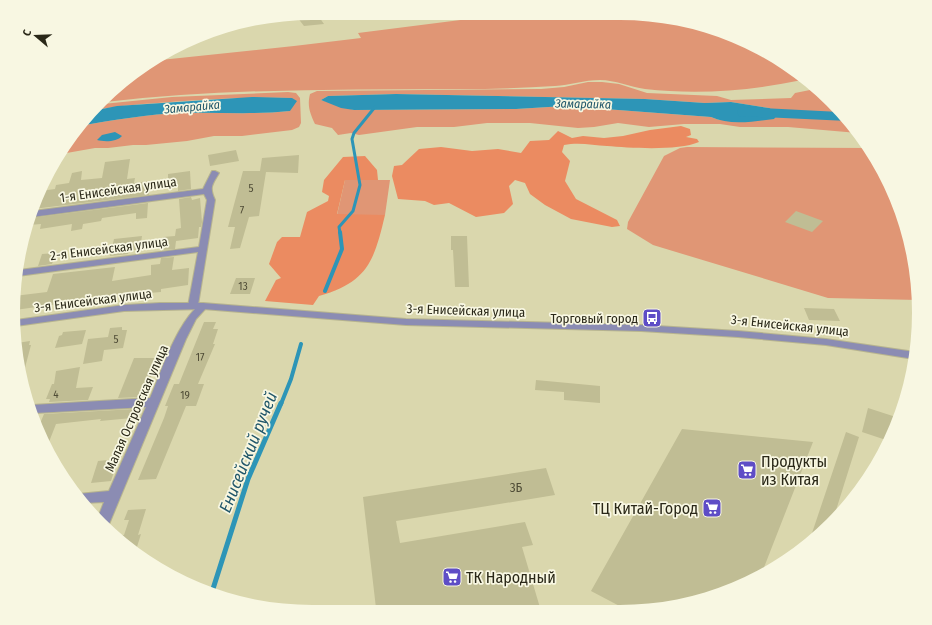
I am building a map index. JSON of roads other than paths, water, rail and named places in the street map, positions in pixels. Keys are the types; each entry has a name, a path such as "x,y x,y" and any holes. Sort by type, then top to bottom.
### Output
{"street":[{"path":"207,191 208,185 215,173"},
{"name":"1-я Енисейская улица","path":"38,213 207,191"},
{"name":"Малая Островская улица","path":"105,518 186,328 198,306 203,249 211,200 207,191"},
{"name":"2-я Енисейская улица","path":"23,271 203,249"},
{"name":"3-я Енисейская улица","path":"21,322 124,308 198,306 406,322 641,328 738,334 826,342 908,355"},
{"path":"37,409 155,402"},
{"path":"86,498 113,496"}],"water":[{"path":"396,94 645,99 705,103 731,102 769,108 778,114 774,119 751,122 734,122 719,120 711,117 565,106 516,109 354,110 341,108 321,100 328,96"},
{"path":"252,97 292,98 297,101 290,111 263,113 170,114 89,124 103,109 117,106"},
{"path":"115,132 122,136 110,141 97,140 102,135"}],"waterway":[{"name":"Енисейский ручей","path":"340,233 339,227 353,211 360,185 352,139 354,133 375,107"},
{"name":"Замарайка","path":"745,112 836,117"},
{"name":"Енисейский ручей","path":"325,291 342,249 340,232"},
{"name":"Енисейский ручей","path":"281,404 291,379 301,344"},
{"name":"Енисейский ручей","path":"213,587 248,479 281,403"}],"place":[{"name":"Торговый город","path":"652,318"},
{"name":"Продукты из Китая","path":"747,470"},
{"name":"ТЦ Китай-Город","path":"712,508"},
{"name":"ТК Народный","path":"452,577"}]}
